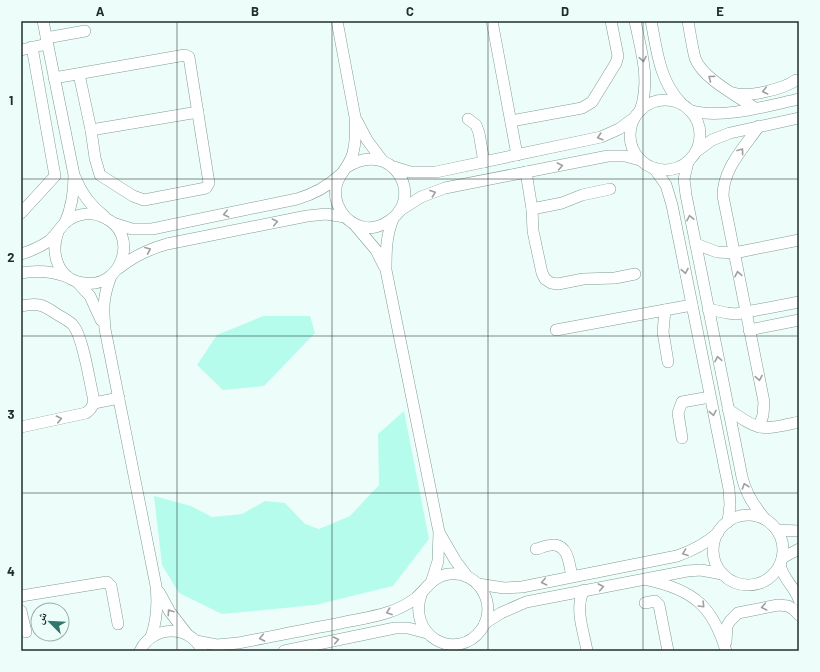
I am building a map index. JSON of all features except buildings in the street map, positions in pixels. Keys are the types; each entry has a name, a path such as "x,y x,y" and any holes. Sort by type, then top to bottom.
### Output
{"street":[{"path":"43,21 74,175 87,200 118,229 124,243 123,258 114,273 104,300 103,308 105,329 156,586 157,617 152,637"},
{"path":"337,21 355,117 356,143 352,155 337,183 336,201 340,210 362,231 376,250 386,270"},
{"path":"492,21 517,155"},
{"path":"511,121 582,108 592,102 618,60 611,21"},
{"path":"635,21 646,80 646,91 631,129 631,140 634,151 640,160"},
{"path":"651,21 663,78 674,96 692,111 700,126 700,143 697,151"},
{"path":"688,21 696,58 702,70 711,79 754,108"},
{"path":"21,213 55,176 26,48 85,31"},
{"path":"54,78 185,54 189,58 210,184 206,188 144,200 133,196 100,175 95,158 91,130 79,74"},
{"path":"733,93 748,95 785,86 797,78"},
{"path":"785,102 788,93 797,78"},
{"path":"692,111 714,114 799,99"},
{"path":"21,254 42,246 71,218 86,214 101,216 132,229 152,229 302,198 325,188 355,162 364,159 373,158 382,160 394,167 410,172 428,173 601,137 619,129 647,105 655,101 672,100 681,103"},
{"path":"91,130 198,112"},
{"path":"355,117 367,140 382,160"},
{"path":"21,274 42,271 51,272 84,284 99,282 114,273 134,257 145,251 167,244 307,216 326,214 349,220 363,227 374,227 384,224 421,197 445,188 608,156 624,156 640,160 654,168 672,170 688,162 697,151 720,136 799,118"},
{"path":"468,119 476,125 479,133 484,162"},
{"path":"785,121 799,128"},
{"path":"759,126 731,165 724,180 723,196 764,402 763,415 759,427"},
{"path":"688,162 684,179 684,187 744,486 753,504 776,530 781,539 783,548 781,561 782,573 793,588 799,600"},
{"path":"140,650 152,637 158,633 173,630 192,638 217,644 238,643 380,615 407,604 422,592 432,580 438,561 439,532 386,270 387,238 396,215 403,203 404,189 400,175 394,167"},
{"path":"654,168 670,195 729,493 730,505 728,522"},
{"path":"526,172 532,209 532,225 542,273 547,282 558,284 584,279 615,278 635,274"},
{"path":"74,175 72,204 55,241 55,256 61,270 73,279 90,296 105,329"},
{"path":"532,209 562,203 582,195 610,189"},
{"path":"696,244 717,252 734,253 799,240"},
{"path":"708,309 726,313 746,313 799,302"},
{"path":"21,306 35,304 43,305 74,326 80,340 94,403 86,413 21,427"},
{"path":"556,330 692,304"},
{"path":"665,310 663,332 668,362"},
{"path":"749,330 799,320"},
{"path":"682,438 678,413 682,402 710,397"},
{"path":"94,403 119,398"},
{"path":"728,409 750,424 759,427 769,428 799,422"},
{"path":"478,584 513,588 677,556 699,547 718,533 728,522 742,516 758,516 765,519"},
{"path":"776,530 799,531"},
{"path":"284,651 316,648 395,628 415,629 445,644 461,644 475,637 485,623 488,602 478,584 468,576 454,560 439,532"},
{"path":"718,533 714,543 713,554 716,564 722,574 728,579 745,585 754,585 770,577 776,571 781,561 799,549"},
{"path":"536,549 554,545 563,548 566,552 572,576"},
{"path":"485,623 500,612 517,605 584,590 694,570 722,574"},
{"path":"432,580 449,574 468,576"},
{"path":"642,579 672,586 695,598 713,618 721,633 726,651"},
{"path":"21,596 103,581 107,582 111,586 118,624"},
{"path":"156,586 170,612 202,651"},
{"path":"584,590 580,600 580,614 587,651"},
{"path":"422,592 419,600 419,618 427,634"},
{"path":"568,594 574,601 580,614"},
{"path":"645,603 653,601 658,603 668,651"},
{"path":"726,651 727,626 738,613 778,605 788,606 799,615"},
{"path":"21,611 26,632"},
{"path":"471,651 475,637"},
{"path":"438,641 448,651"}],"green space":[{"path":"263,316 310,316 315,333 264,386 223,390 197,365 217,335"},
{"path":"404,411 429,539 393,586 315,605 222,614 179,593 162,565 154,496 191,506 212,517 242,514 265,501 285,503 305,524 319,529 350,516 379,485 378,434"}]}
